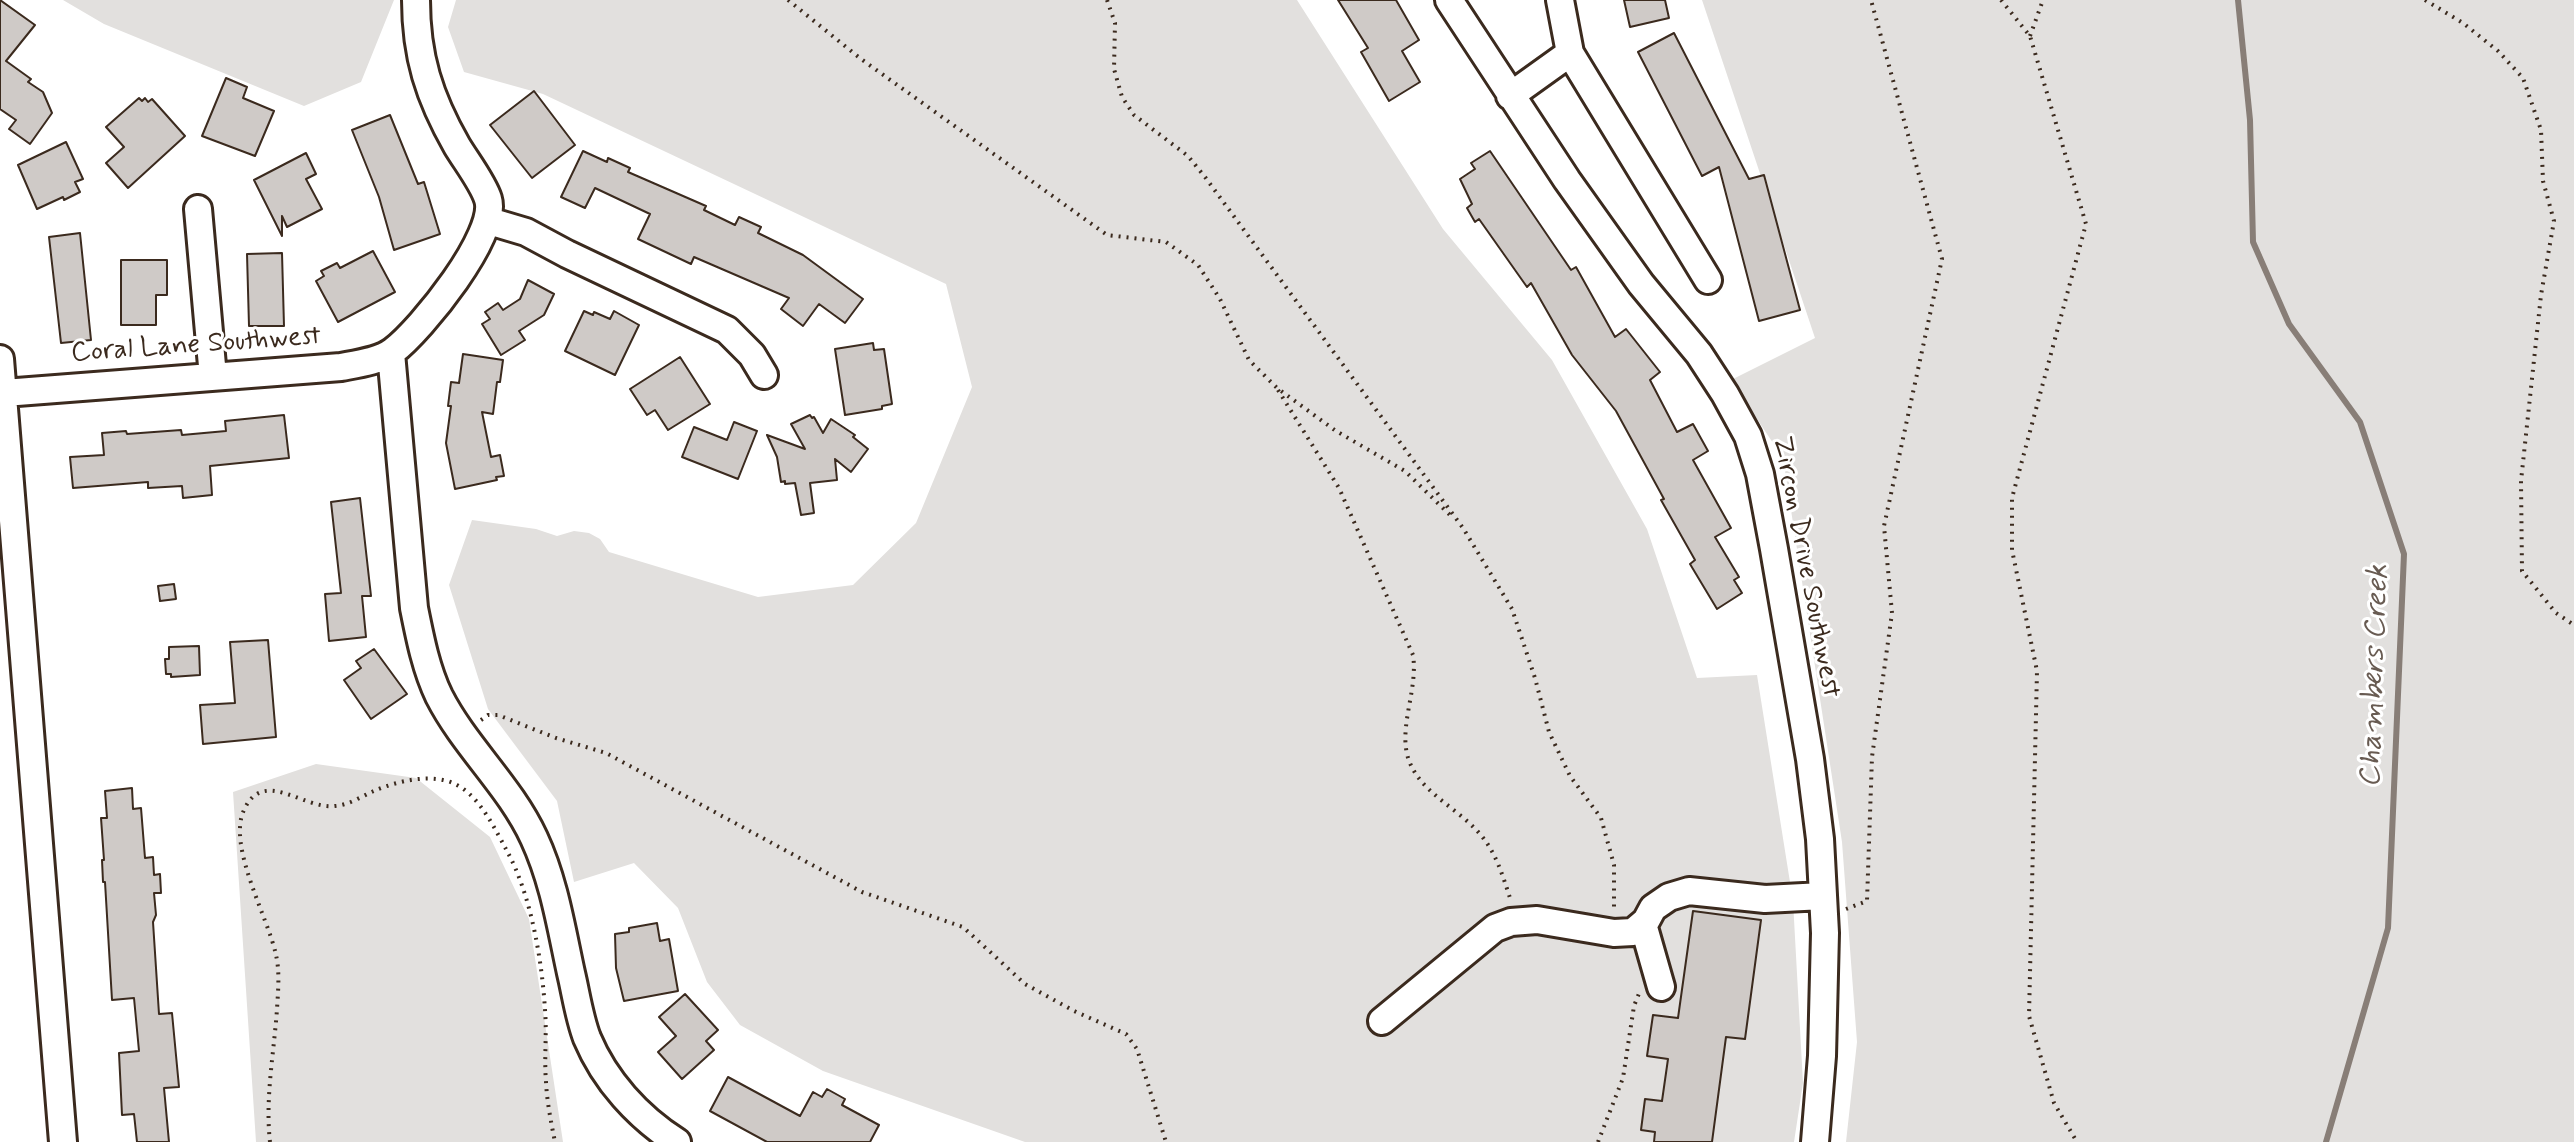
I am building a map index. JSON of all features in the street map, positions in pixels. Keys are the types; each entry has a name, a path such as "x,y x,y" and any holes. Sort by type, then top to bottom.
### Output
{"street":[{"path":"416,0 416,30 424,76 453,138 489,200 489,221 476,250 422,324 391,353 414,608 422,649 438,694 534,838 554,890 579,1013 601,1067 633,1107 677,1142"},
{"name":"Zircon Drive Southwest","path":"1449,0 1510,96 1641,284 1699,354 1748,436 1760,474 1774,549 1808,744 1820,839 1824,906 1822,1056 1815,1142"},
{"path":"1560,0 1570,53 1708,280"},
{"path":"1510,96 1570,53"},
{"path":"198,209 213,377"},
{"path":"489,221 526,232 727,330 752,355 764,375"},
{"name":"Coral Lane Southwest","path":"4,393 341,367 391,353"},
{"path":"0,359 63,1142"},
{"path":"1382,1021 1495,928 1518,922 1537,920 1614,933 1633,932 1643,924 1653,908 1669,897 1689,891 1824,906"},
{"path":"1643,924 1660,980"}],"path":[{"path":"788,0 861,59 1107,235 1166,242 1198,265 1220,299 1249,360 1277,388 1336,431 1405,471 1463,528"},
{"path":"1107,0 1115,23 1114,69 1122,97 1134,115 1188,156 1205,177 1463,528 1512,609 1549,732 1570,776 1601,818 1614,865 1614,933"},
{"path":"1824,906 1867,901 1872,757 1892,613 1884,526 1942,259 1871,0"},
{"path":"2001,0 2030,36 2086,224 2012,498 2012,550 2037,671 2029,1016 2054,1103 2077,1142"},
{"path":"2030,36 2043,0"},
{"path":"2425,0 2463,23 2498,51 2523,78 2541,130 2543,181 2554,221 2541,295 2521,481 2522,571 2556,613 2574,625"},
{"path":"1277,388 1339,488 1413,655 1416,672 1406,752 1417,779 1480,834 1497,858 1518,922"},
{"path":"464,735 488,715 498,715 556,738 606,753 862,892 963,927 1025,984 1074,1011 1126,1034 1137,1049 1166,1142"},
{"path":"270,1142 267,1115 278,960 270,928 245,864 240,832 242,812 250,800 271,790 282,791 309,804 334,807 393,783 433,779 456,784 471,795 509,855 524,897 534,928 541,969 546,1012 546,1083 555,1142"},
{"path":"1598,1142 1623,1078 1634,1006 1641,987 1660,980"}],"shaded area":[{"path":"63,0 394,0 361,82 304,106 104,24"},
{"path":"456,0 1297,0 1443,229 1552,360 1647,529 1697,678 1757,675 1793,901 1803,1083 1794,1142 1025,1142 823,1071 740,1025 707,982 678,908 634,863 574,882 557,801 488,709 449,585 472,520 536,529 557,536 574,531 589,533 600,539 609,552 758,597 853,585 916,523 972,387 946,284 543,94 464,72 448,27"},
{"path":"1702,0 2574,0 2574,1142 1846,1142 1857,1042 1842,842 1783,458 1731,380 1815,338"},
{"path":"316,764 416,778 490,837 529,919 563,1142 256,1142 233,792"}],"building":[{"path":"0,0 35,25 6,61 43,92 52,113 30,144 9,129 16,120 0,109"},
{"path":"1338,0 1396,0 1419,40 1402,51 1420,82 1389,101 1361,52 1368,48"},
{"path":"1624,0 1665,0 1669,18 1630,27"},
{"path":"1674,33 1749,179 1764,175 1800,310 1759,321 1719,167 1702,176 1638,52"},
{"path":"226,78 247,87 243,98 274,111 255,156 202,136"},
{"path":"534,91 575,145 532,178 490,125"},
{"path":"139,98 142,101 145,98 148,102 152,99 185,136 128,188 106,163 124,147 106,127"},
{"path":"390,115 418,184 424,182 440,234 394,250 379,197 352,130"},
{"path":"66,142 83,179 75,182 80,192 37,209 18,165"},
{"path":"583,151 630,168 628,172 706,206 704,210 735,225 739,217 761,227 758,233 803,255 863,299 845,323 819,304 803,326 781,309 789,298 694,257 691,264 638,239 650,214 595,188 585,208 561,197"},
{"path":"1490,151 1571,270 1576,267 1615,337 1626,329 1660,372 1650,380 1677,432 1693,424 1708,451 1693,460 1731,528 1715,537 1739,577 1734,580 1742,593 1717,609 1690,564 1695,560 1616,411 1572,355 1531,283 1527,287 1479,219 1475,222 1467,208 1472,204 1460,179 1475,169 1471,163"},
{"path":"306,153 316,174 306,179 322,209 287,227 282,216 282,236 254,180"},
{"path":"80,233 91,340 61,343 49,237"},
{"path":"373,251 395,292 338,322 316,281 324,276 321,271 337,263 340,268"},
{"path":"282,253 284,326 249,326 247,254"},
{"path":"121,260 167,260 167,295 156,295 156,325 121,325"},
{"path":"528,280 554,294 544,315 519,331 525,340 501,355 482,324 490,319 485,312 498,303 503,310 520,299"},
{"path":"584,311 610,319 614,311 639,325 615,375 565,351"},
{"path":"873,343 874,350 884,349 892,404 882,406 882,409 845,415 835,349"},
{"path":"463,354 503,360 493,414 482,412 491,457 500,455 504,476 455,489 446,443 451,406 448,406 451,382 459,383"},
{"path":"680,357 710,404 668,430 655,410 647,415 630,389"},
{"path":"284,415 289,458 210,466 212,495 183,498 182,486 148,488 148,482 73,488 70,457 104,455 102,433 181,430 182,435 226,431 225,421"},
{"path":"810,415 823,433 831,419 855,435 853,437 868,449 851,472 835,459 837,480 810,483 814,513 801,515 795,483 781,482 777,457 767,435 805,449 791,424"},
{"path":"734,422 757,431 738,479 682,457 694,427 727,440"},
{"path":"360,498 371,596 362,596 366,637 329,641 325,594 341,593 331,502"},
{"path":"174,584 176,599 160,601 158,586"},
{"path":"268,640 276,737 203,744 200,705 235,703 230,642"},
{"path":"199,646 200,675 171,677 171,674 166,674 165,659 169,659 169,647"},
{"path":"374,649 407,694 371,719 344,680 361,668 356,661"},
{"path":"132,788 133,809 141,808 145,858 153,857 154,875 160,874 161,893 154,893 156,915 153,922 159,1014 172,1013 179,1087 164,1088 169,1142 137,1142 134,1114 122,1115 119,1053 139,1051 134,998 112,1000 101,818 107,818 105,791"},
{"path":"1693,911 1761,920 1745,1039 1726,1037 1712,1142 1654,1142 1655,1132 1641,1130 1645,1099 1662,1101 1668,1059 1647,1056 1653,1015 1678,1018"},
{"path":"657,923 660,941 669,939 678,991 624,1001 616,968 615,934"},
{"path":"685,994 718,1030 706,1041 714,1050 682,1079 658,1052 676,1036 659,1017"},
{"path":"728,1077 800,1116 813,1092 822,1097 827,1089 845,1099 842,1105 879,1125 870,1142 767,1142 710,1111"}],"waterway":[{"name":"Chambers Creek","path":"2238,0 2250,120 2253,242 2289,324 2360,422 2404,554 2388,928 2326,1142"}]}
